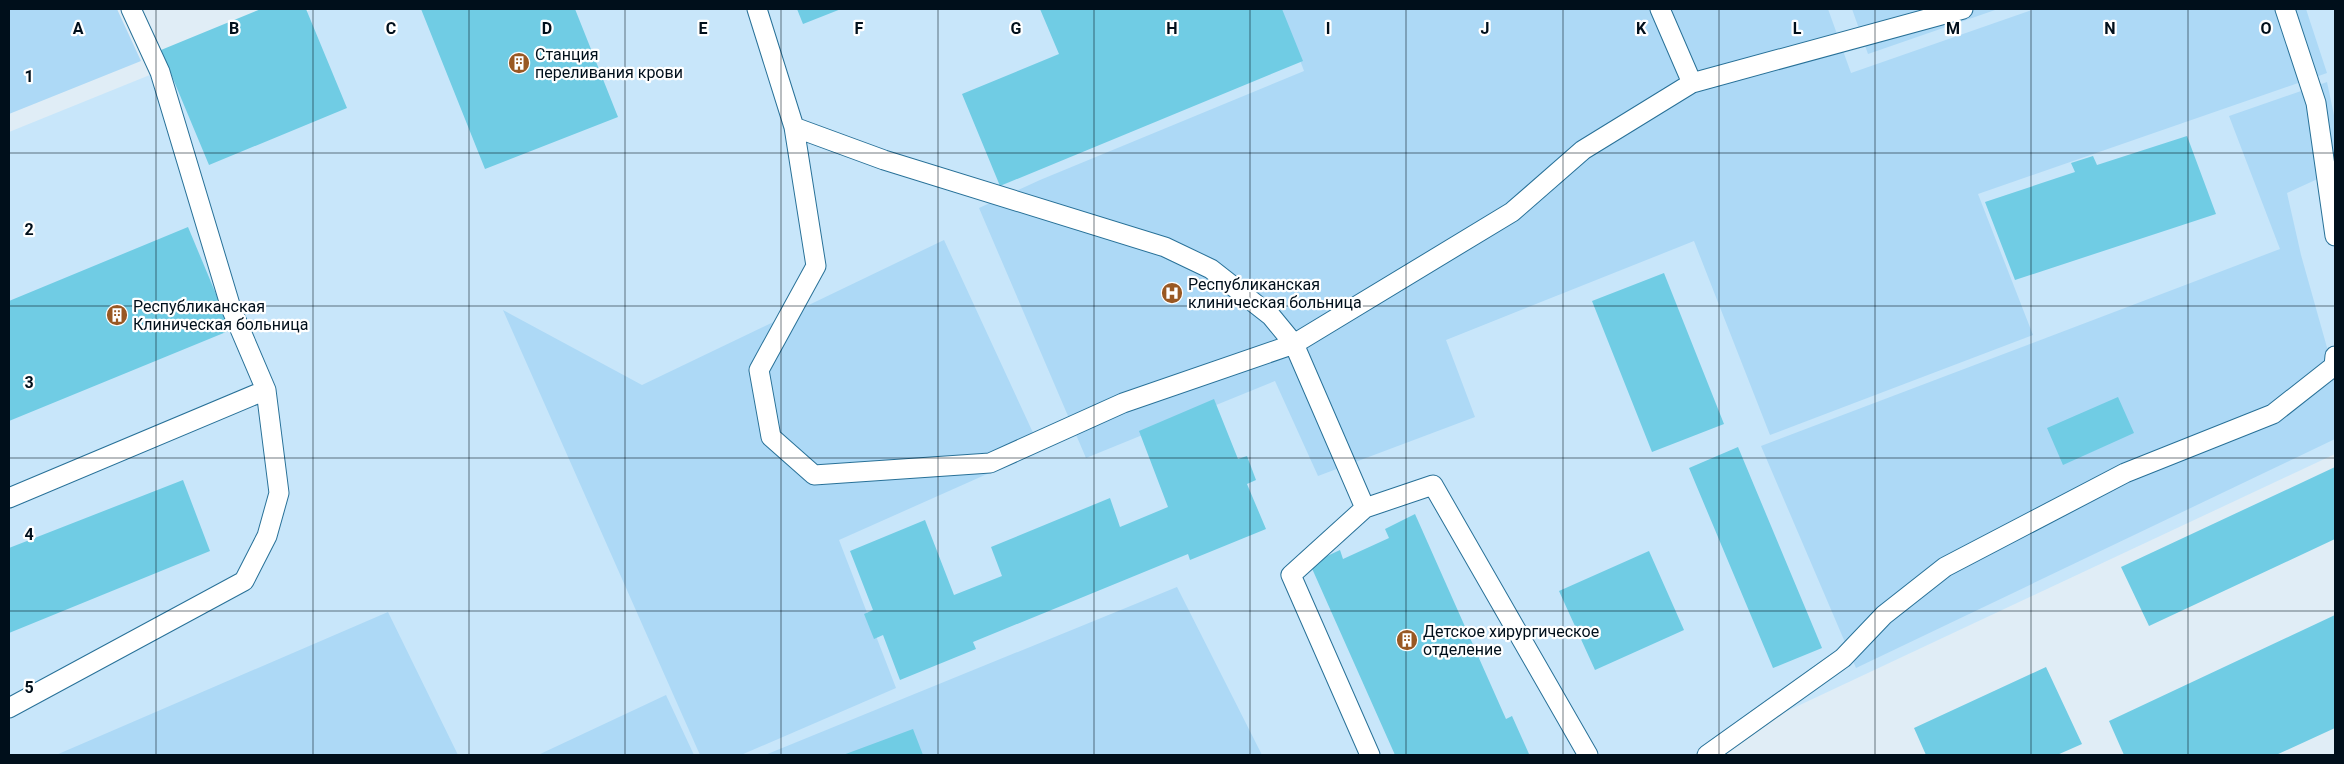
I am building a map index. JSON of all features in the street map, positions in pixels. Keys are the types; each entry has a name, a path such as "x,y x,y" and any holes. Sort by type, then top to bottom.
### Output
{"lane":[{"path":"9,708 244,581 267,536 279,493 266,390 231,308 160,72 131,9"},
{"path":"757,9 794,126 816,266 760,370 771,437 814,475 990,463 1123,403 1294,344 1512,212 1583,150 1692,83 1963,9"},
{"path":"1660,9 1692,83"},
{"path":"2285,9 2316,103 2335,236"},
{"path":"794,126 876,158 1165,247 1210,269 1271,316 1294,344 1365,508"},
{"path":"1708,755 1843,658 1884,615 1945,567 2125,473 2273,414 2334,366 2335,356"},
{"path":"9,498 266,390"},
{"path":"1370,755 1291,575 1365,508 1433,485 1588,755"}],"shaded area":[{"path":"9,9 117,9 141,61 9,114"},
{"name":"Республиканская клиническая больница","path":"313,9 2335,9 2335,454 1693,755 9,755 9,132"},
{"path":"1281,9 1828,9 1851,73 2035,9 2306,9 2327,73 1978,194 2033,335 1770,435 1694,241 1446,340 1475,417 1318,476 1275,381 1086,458 979,208 1040,180 1304,71"},
{"path":"1852,9 1998,9 1868,54"},
{"path":"2327,82 2335,120 2335,171 2287,193 2301,255 2335,376 2335,439 1856,668 1761,446 2280,249 2229,116"},
{"path":"944,240 1041,450 839,540 896,688 741,755 700,755 503,310 642,385"},
{"path":"1177,587 1262,755 765,755"},
{"path":"388,612 458,755 56,755"},
{"path":"666,695 694,755 538,755"}],"building":[{"path":"261,9 306,9 347,108 209,165 161,50"},
{"name":"Станция переливания крови","path":"421,9 575,9 618,117 485,169"},
{"path":"797,9 841,9 803,24"},
{"path":"1040,9 1282,9 1303,61 1000,186 962,94 1059,54"},
{"path":"2187,136 2216,214 2015,280 1985,202 2075,172 2071,163 2093,156 2097,165"},
{"name":"Республиканская Клиническая больница","path":"188,227 231,330 9,421 9,301"},
{"path":"1664,273 1724,424 1652,452 1592,301"},
{"path":"2118,397 2134,433 2063,465 2047,428"},
{"path":"1214,399 1238,459 1247,456 1256,480 1247,484 1266,529 1190,560 1188,554 973,642 976,649 900,680 883,635 874,639 864,614 873,610 850,551 925,520 954,595 1002,576 991,547 1110,498 1120,527 1168,507 1139,431"},
{"path":"1738,447 1822,648 1773,668 1689,468"},
{"path":"2335,467 2335,539 2149,626 2121,567"},
{"path":"183,480 210,551 9,633 9,548"},
{"name":"Детское хирургическое отделение","path":"1415,514 1506,719 1512,716 1529,754 1395,755 1310,564 1340,550 1343,559 1389,538 1385,529"},
{"path":"1649,551 1684,630 1595,670 1559,591"},
{"path":"2335,615 2335,728 2276,755 2124,755 2109,721"},
{"path":"2046,667 2082,744 2057,755 1926,755 1914,728"},
{"path":"913,729 923,755 843,755"}],"place":[{"name":"Станция переливания крови","path":"519,63"},
{"name":"Республиканская клиническая больница","path":"1172,293"},
{"name":"Республиканская Клиническая больница","path":"117,315"},
{"name":"Детское хирургическое отделение","path":"1407,640"}]}
